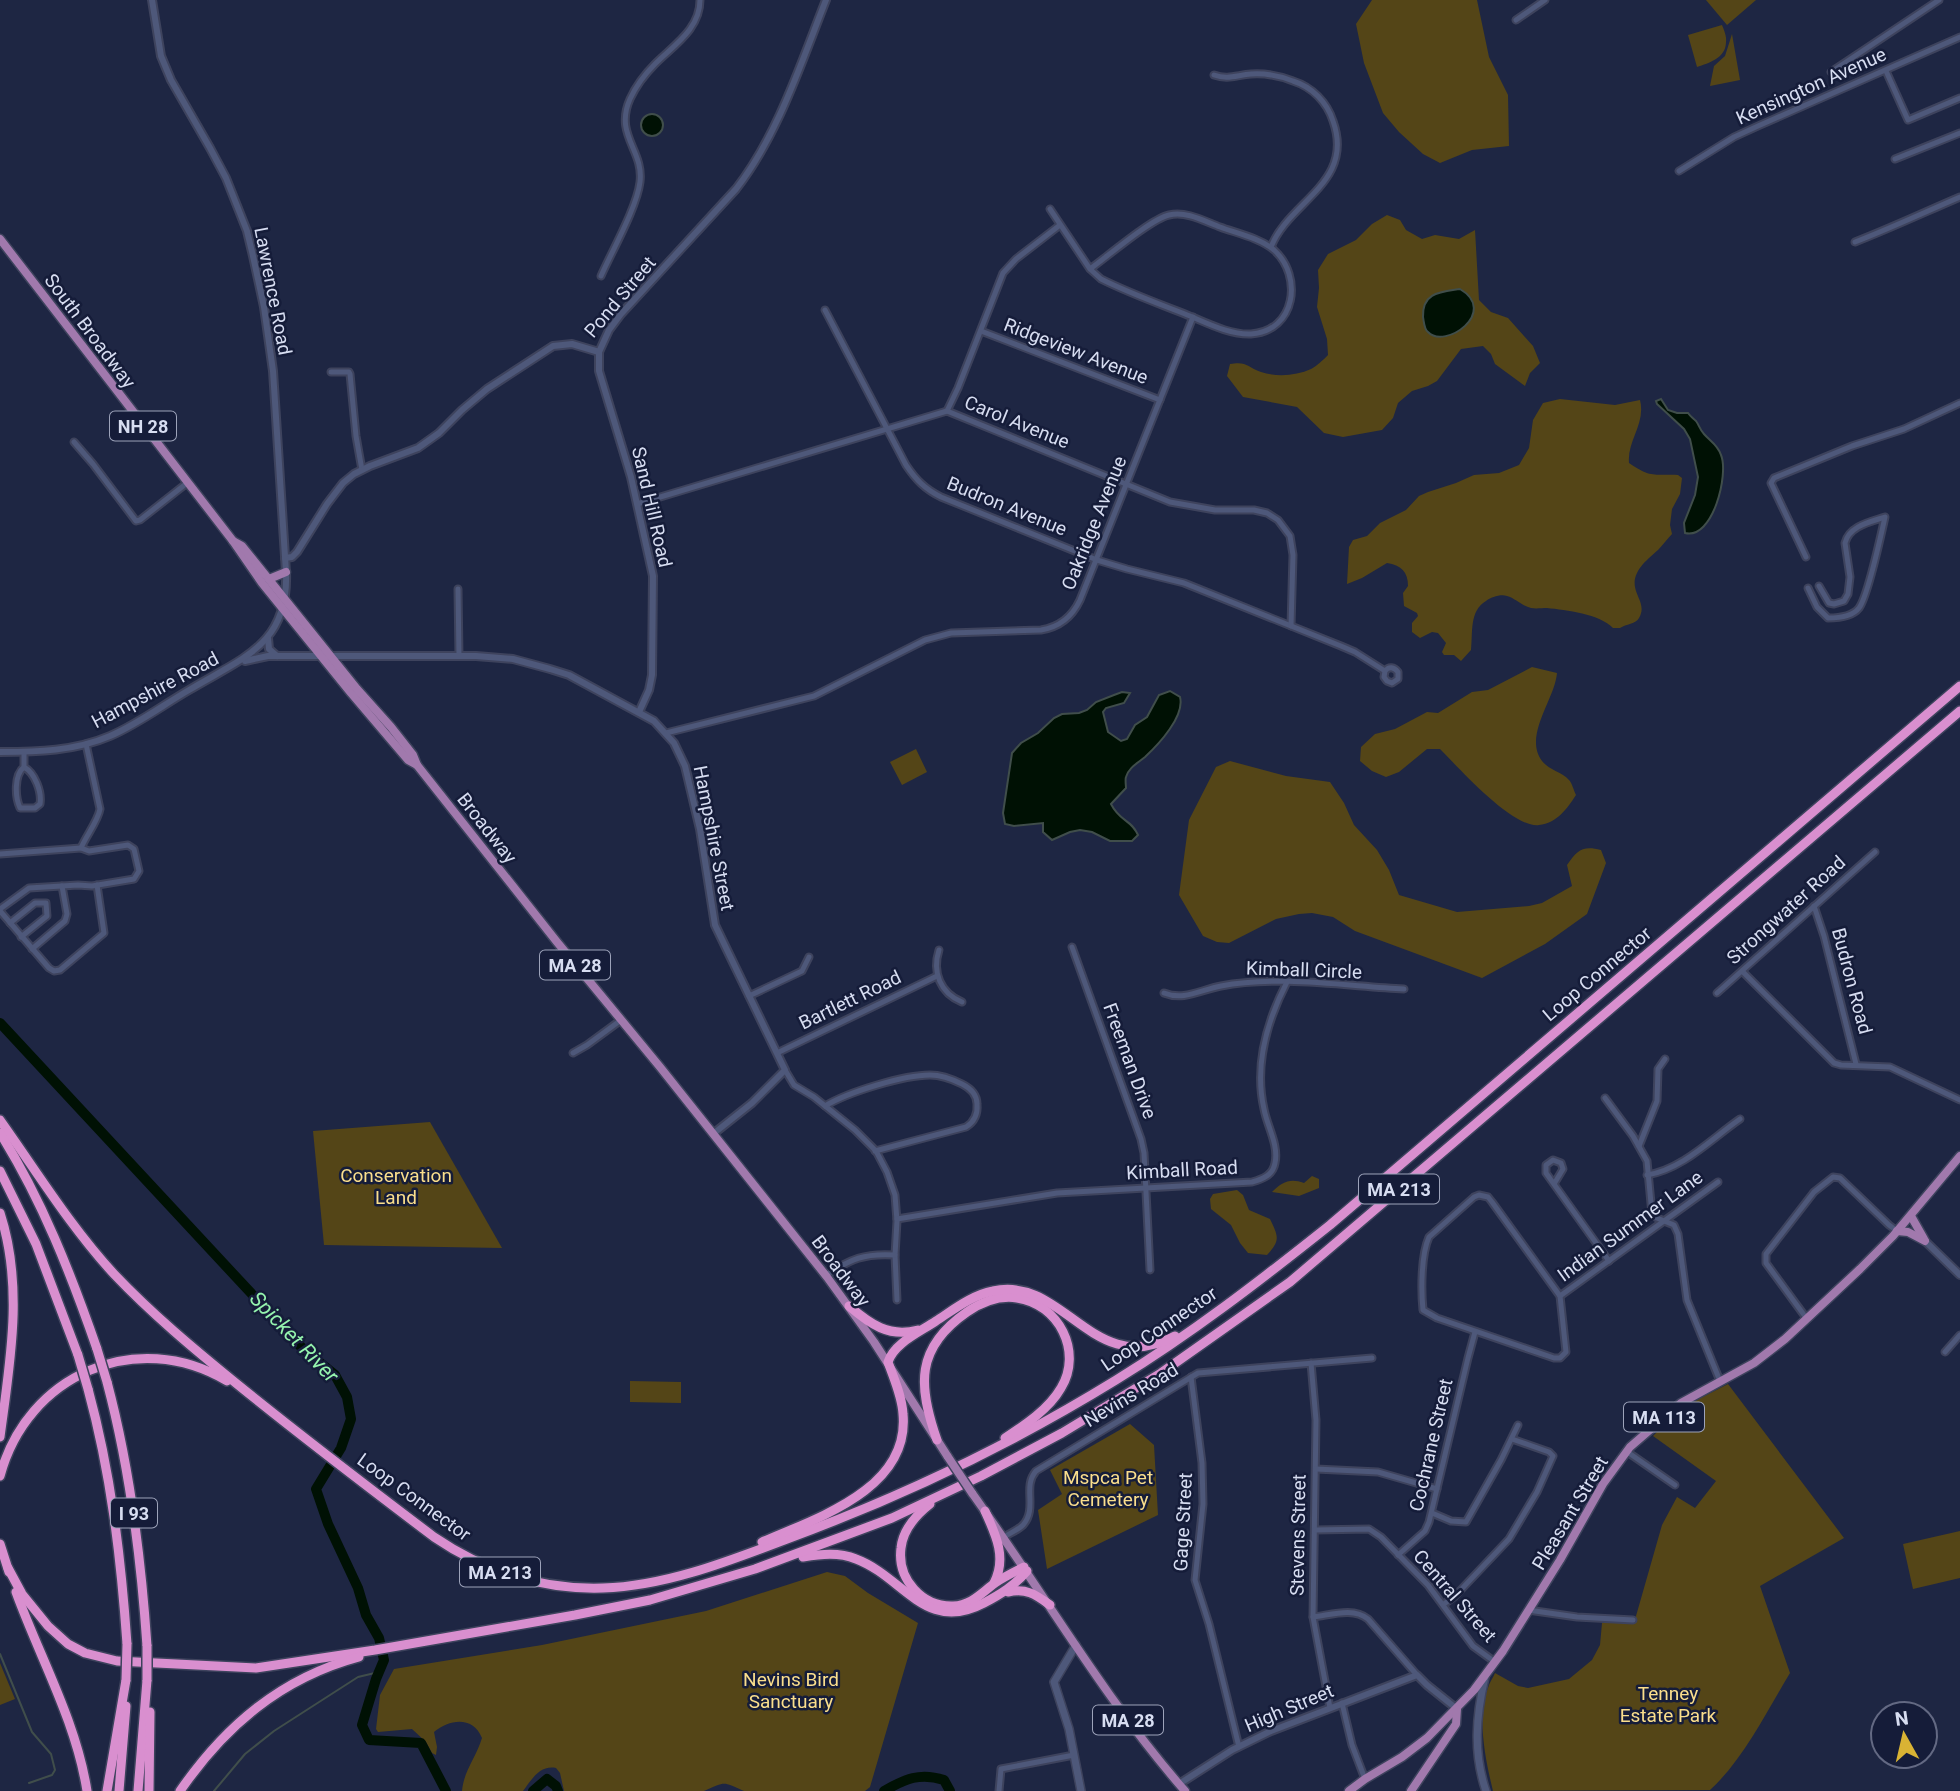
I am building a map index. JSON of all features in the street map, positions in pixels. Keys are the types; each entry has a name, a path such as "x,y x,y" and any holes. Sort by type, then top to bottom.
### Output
{"highway":[{"name":"Loop Connector","path":"253,1397 447,1545 474,1560 523,1579 564,1587 606,1588 643,1584 699,1569 873,1506 1046,1421 1117,1380 1234,1300 1329,1224 1960,686"},
{"name":"Loop Connector","path":"375,1650 650,1600 771,1564 892,1518 981,1476 1062,1433 1161,1373 1290,1282 1960,711"},
{"path":"0,1120 58,1205 113,1273 173,1331 253,1397"},
{"name":"I 93","path":"0,1133 24,1174 78,1295 107,1382 123,1449 135,1521 147,1646 147,1680 138,1791"},
{"name":"I 93","path":"0,1171 36,1244 58,1298 78,1355 103,1450 118,1536 127,1644 124,1736 118,1791"},
{"path":"0,1213 12,1266 14,1312 0,1437"},
{"path":"699,1569 838,1507 869,1488 883,1475 898,1451 904,1423 902,1405 888,1362 890,1357 900,1345 984,1293 1013,1289 1038,1296 1100,1338 1120,1345 1142,1346 1156,1344 1172,1337 1234,1300"},
{"path":"937,1440 926,1406 924,1378 933,1348 945,1330 974,1307 1000,1297 1026,1299 1052,1315 1065,1334 1069,1351 1068,1370 1060,1390 1045,1407 1016,1430 942,1474"},
{"path":"849,1306 870,1324 893,1332 909,1332 932,1324"},
{"path":"0,1476 13,1440 33,1410 61,1385 97,1367 127,1360 169,1361 210,1372 253,1397"},
{"path":"981,1476 920,1512 907,1528 901,1547 904,1574 912,1587 923,1597 938,1604 955,1606 968,1603 993,1585 1025,1569"},
{"path":"985,1511 996,1535 1000,1553 999,1570 993,1585"},
{"path":"0,1544 17,1595 76,1742 87,1791"},
{"path":"771,1564 821,1555 851,1557 870,1566 923,1605 943,1612 968,1610 1017,1590 1028,1591 1050,1605"},
{"path":"8,1568 25,1599 55,1633 76,1649 102,1659 256,1668 375,1650"},
{"path":"1003,1594 1014,1586 1025,1569"},
{"path":"180,1791 212,1748 264,1702 313,1673 375,1650"},
{"path":"107,1791 126,1680"},
{"path":"147,1680 151,1734 149,1791"}],"main road":[{"name":"South Broadway","path":"0,239 233,541 247,564 282,608 391,727 440,794"},
{"name":"South Broadway","path":"233,541 242,546 286,599 327,657"},
{"path":"269,579 286,572"},
{"name":"Broadway","path":"440,794 826,1275 888,1362 948,1457 1119,1709 1182,1788"},
{"name":"Pleasant Street","path":"1349,1791 1427,1738 1485,1676 1626,1451 1681,1403 1754,1363 1807,1319 1897,1231 1960,1156"},
{"path":"1911,1216 1926,1241"},
{"path":"1897,1231 1908,1232 1926,1241"},
{"path":"1076,1645 1054,1682 1067,1721 1081,1791"},
{"path":"1485,1676 1476,1728 1478,1757 1486,1791"},
{"name":"MA 113","path":"1411,1791 1456,1724 1457,1709"}],"street":[{"name":"Lawrence Road","path":"152,0 161,56 183,104 211,148 226,178 247,231 264,307 273,372 286,572 286,599 282,608"},
{"path":"601,276 640,184 639,164 625,128 626,108 645,74 692,28 698,17 700,0"},
{"name":"Pond Street","path":"285,558 292,557 297,552 343,483 362,470 412,451 429,441 487,389 553,346 572,344 599,352 621,314 736,189 752,168 786,98 826,0"},
{"path":"1516,20 1545,0"},
{"path":"1831,72 1939,0"},
{"name":"Kensington Avenue","path":"1679,171 1734,137 1960,37"},
{"path":"1886,71 1908,120 1960,98"},
{"path":"1214,75 1233,78 1256,74 1292,80 1319,98 1335,125 1336,157 1328,177 1280,229 1270,247"},
{"path":"1895,159 1960,134"},
{"path":"1855,242 1960,197"},
{"path":"1050,209 1090,269 1101,279 1224,329 1242,334 1262,332 1278,322 1291,299 1292,279 1287,266 1270,247 1190,215 1177,214 1160,218 1090,269"},
{"path":"947,411 1007,268 1060,225"},
{"name":"Budron Avenue","path":"825,310 906,465 927,490 1097,560 1184,583 1353,651 1385,671"},
{"name":"Oakridge Avenue","path":"666,733 814,696 937,635 1028,631 1054,627 1065,621 1078,606 1193,317"},
{"name":"Ridgeview Avenue","path":"981,331 1160,400"},
{"name":"Sand Hill Road","path":"599,352 599,371 624,452 650,557 654,590 652,680 639,712"},
{"path":"331,372 351,374 362,470"},
{"path":"1806,557 1777,498 1771,483 1774,478 1852,446 1904,429 1960,403"},
{"name":"Carol Avenue","path":"637,504 947,411 1179,504 1215,510 1254,510 1267,513 1278,520 1290,536 1293,555 1291,626"},
{"path":"74,442 136,521 187,483"},
{"path":"1808,588 1817,607 1828,618 1846,616 1859,608 1885,517 1853,530 1847,536 1845,543 1850,587 1844,601 1840,604 1829,603 1818,586"},
{"path":"458,589 458,656"},
{"name":"Hampshire Road","path":"241,662 268,638 282,608"},
{"path":"268,638 269,649 277,656"},
{"name":"Hampshire Road","path":"0,752 53,751 86,744 118,732 241,662 277,656 327,657"},
{"name":"Hampshire Street","path":"327,657 503,658 551,668 639,712 666,733 682,757 690,785 700,829 715,925 785,1070 794,1085 855,1130 875,1151 887,1172 895,1195 897,1219 897,1300"},
{"path":"81,848 99,816 100,809 86,744"},
{"path":"24,752 24,767"},
{"path":"24,767 32,771 41,797 40,804 35,808 20,808 18,802 18,772 24,767"},
{"path":"0,854 81,848 89,851 128,845 134,849 139,871 134,879 97,886 29,888 0,910 49,968 60,970 104,933 97,886"},
{"name":"Strongwater Road","path":"1717,993 1875,852"},
{"path":"32,949 65,920 68,914 62,887"},
{"path":"10,923 35,903 46,903 47,916 21,937"},
{"name":"Budron Road","path":"1814,906 1856,1064"},
{"name":"Freeman Drive","path":"1072,947 1142,1139 1150,1270"},
{"path":"939,950 935,968 937,976 949,994 962,1002"},
{"path":"749,996 802,971 809,957"},
{"path":"1741,971 1829,1058 1841,1065 1890,1067 1960,1100"},
{"name":"Bartlett Road","path":"777,1053 937,976"},
{"name":"Kimball Circle","path":"1164,993 1178,997 1237,983 1264,981 1404,989"},
{"name":"Kimball Road","path":"897,1219 1057,1193 1252,1182 1266,1177 1271,1173 1276,1152 1264,1109 1261,1069 1268,1025 1287,982"},
{"path":"573,1053 621,1020"},
{"path":"1639,1146 1657,1101 1658,1069 1665,1059"},
{"path":"713,1134 752,1103 785,1070"},
{"path":"825,1106 863,1090 929,1075 960,1083 969,1088 976,1097 976,1118 972,1124 875,1151"},
{"path":"1605,1098 1647,1161 1652,1214 1674,1226 1678,1234 1687,1300 1720,1381"},
{"path":"1647,1175 1662,1172 1680,1163 1740,1119"},
{"path":"1807,1319 1765,1258 1814,1192 1833,1177 1840,1178 1897,1231"},
{"name":"Indian Summer Lane","path":"1560,1296 1718,1182"},
{"path":"1554,1184 1609,1261"},
{"path":"1484,1195 1492,1202 1560,1296 1566,1352 1560,1358 1554,1359 1425,1312 1422,1302 1423,1268 1429,1237 1474,1197 1484,1195"},
{"path":"1926,1241 1960,1275"},
{"path":"826,1275 861,1257 895,1255"},
{"name":"Cochrane Street","path":"1398,1555 1425,1531 1432,1513 1475,1332"},
{"path":"1945,1352 1960,1335"},
{"name":"Nevins Road","path":"1004,1537 1019,1528 1030,1514 1030,1481 1036,1471 1191,1377 1204,1371 1372,1358"},
{"name":"Stevens Street","path":"1311,1363 1316,1409 1313,1617 1330,1707"},
{"name":"Gage Street","path":"1191,1377 1202,1462 1203,1504 1195,1580 1209,1624 1239,1747"},
{"path":"1432,1513 1451,1521 1465,1522 1518,1425"},
{"path":"1444,1604 1455,1596 1509,1539 1537,1492 1553,1456 1549,1452 1512,1439"},
{"path":"1626,1451 1675,1485"},
{"path":"1316,1469 1378,1472 1437,1489"},
{"name":"Central Street","path":"1315,1530 1369,1530 1381,1537 1428,1585 1473,1646 1495,1662"},
{"path":"1528,1610 1577,1617 1633,1620"},
{"path":"1313,1617 1360,1613 1427,1685 1457,1709"},
{"name":"High Street","path":"1182,1788 1239,1747 1270,1731 1417,1675"},
{"path":"1342,1703 1352,1745 1365,1779"},
{"path":"999,1791 1001,1769 1074,1755"}],"green space":[{"path":"1372,0 1477,0 1489,57 1508,95 1509,146 1472,150 1440,163 1423,154 1399,132 1383,113 1364,63 1356,24"},
{"path":"1706,0 1756,0 1727,25"},
{"path":"1722,25 1726,40 1723,52 1716,59 1697,67 1688,35"},
{"path":"1732,34 1740,80 1710,86 1714,66 1725,56"},
{"path":"1387,215 1400,220 1406,230 1422,239 1435,235 1459,239 1475,230 1479,300 1491,312 1508,318 1533,346 1540,363 1530,373 1525,386 1495,364 1491,354 1483,346 1461,349 1437,381 1412,391 1398,403 1393,418 1382,430 1343,437 1324,433 1297,407 1243,397 1227,376 1230,364 1244,364 1267,374 1286,375 1311,369 1328,355 1327,339 1317,307 1318,270 1328,254 1356,240 1372,224"},
{"path":"1560,399 1615,405 1640,400 1641,417 1631,447 1629,463 1648,473 1678,475 1682,478 1680,494 1672,509 1672,534 1636,576 1635,587 1642,610 1638,620 1620,628 1613,628 1600,619 1582,614 1531,608 1513,598 1496,596 1477,610 1471,650 1461,661 1454,655 1444,655 1442,652 1446,643 1438,633 1432,632 1420,638 1412,632 1412,623 1418,616 1404,606 1403,593 1408,581 1400,567 1387,563 1347,584 1349,547 1353,540 1367,536 1380,523 1406,510 1419,496 1474,475 1499,473 1519,465 1529,448 1533,420 1543,403"},
{"path":"1532,667 1557,673 1538,729 1537,751 1545,764 1569,780 1576,795 1565,810 1551,821 1539,825 1528,824 1515,817 1472,782 1440,749 1427,749 1399,772 1386,777 1372,771 1360,761 1361,747 1375,734 1395,729 1427,712 1438,713 1472,692 1488,690"},
{"path":"916,749 927,772 902,785 890,762"},
{"path":"1230,761 1286,776 1330,782 1354,825 1377,850 1399,895 1457,912 1542,903 1572,886 1567,865 1577,852 1585,849 1601,850 1606,863 1587,914 1545,944 1482,978 1355,931 1333,917 1312,913 1276,919 1229,943 1217,942 1203,936 1179,895 1189,820 1216,767"},
{"name":"Conservation Land","path":"430,1122 502,1248 324,1245 313,1131"},
{"path":"1312,1176 1319,1179 1319,1188 1299,1196 1272,1192 1286,1182 1304,1183"},
{"path":"1237,1190 1243,1195 1249,1210 1270,1219 1273,1225 1276,1242 1267,1255 1248,1253 1231,1225 1211,1209 1210,1199 1213,1194"},
{"path":"630,1381 681,1382 681,1403 630,1402"},
{"name":"Tenney Estate Park","path":"1728,1384 1844,1538 1760,1586 1790,1673 1744,1750 1710,1790 1493,1791 1482,1725 1484,1699 1495,1673 1518,1686 1528,1688 1569,1679 1592,1660 1600,1645 1602,1623 1634,1623 1662,1525 1677,1497 1695,1508 1716,1481 1653,1436 1681,1408"},
{"name":"Mspca Pet Cemetery","path":"1130,1424 1154,1445 1158,1515 1047,1569 1038,1510 1062,1494 1050,1470"},
{"path":"1960,1531 1960,1578 1913,1589 1903,1544"},
{"name":"Nevins Bird Sanctuary","path":"827,1572 845,1576 918,1623 870,1787 865,1791 744,1791 724,1784 704,1791 564,1791 560,1773 556,1768 550,1768 537,1774 523,1791 462,1791 465,1777 482,1738 473,1726 454,1722 434,1732 436,1755 412,1729 378,1732 376,1729 380,1695 394,1669 542,1645 706,1611"},
{"path":"0,1663 15,1699 0,1705"}],"shaded area":[{"path":"652,114 660,117 663,125 660,133 652,136 644,133 641,125 644,117"},
{"path":"1460,289 1471,298 1474,308 1465,326 1446,336 1436,336 1428,332 1423,317 1426,302 1434,295"},
{"path":"1661,399 1668,410 1688,413 1721,455 1721,490 1711,516 1704,526 1695,532 1685,533 1684,523 1695,495 1698,477 1690,439 1684,429 1657,404 1656,401"},
{"path":"1170,691 1180,697 1181,704 1175,721 1157,745 1129,770 1126,788 1111,804 1138,835 1132,841 1110,841 1092,832 1080,830 1052,840 1043,832 1043,823 1014,826 1005,824 1003,813 1012,753 1021,743 1038,733 1054,718 1087,710 1096,702 1122,692 1130,693 1124,703 1106,708 1103,712 1108,732 1121,741 1127,739 1135,725 1147,717 1159,695"}],"waterway":[{"name":"Spicket River","path":"0,1023 303,1349 335,1375 347,1397 351,1419 341,1448 316,1489 328,1524 358,1588 366,1615 379,1638 384,1660 362,1725 369,1740 421,1743 446,1791"},
{"path":"0,1654 32,1732 51,1754 55,1770 52,1775 29,1783"},
{"path":"214,1791 245,1754 274,1731 358,1677 379,1672"},
{"name":"Spicket River","path":"884,1791 906,1780 920,1777 944,1780 950,1791"},
{"name":"Spicket River","path":"533,1791 547,1779 558,1791"}]}
